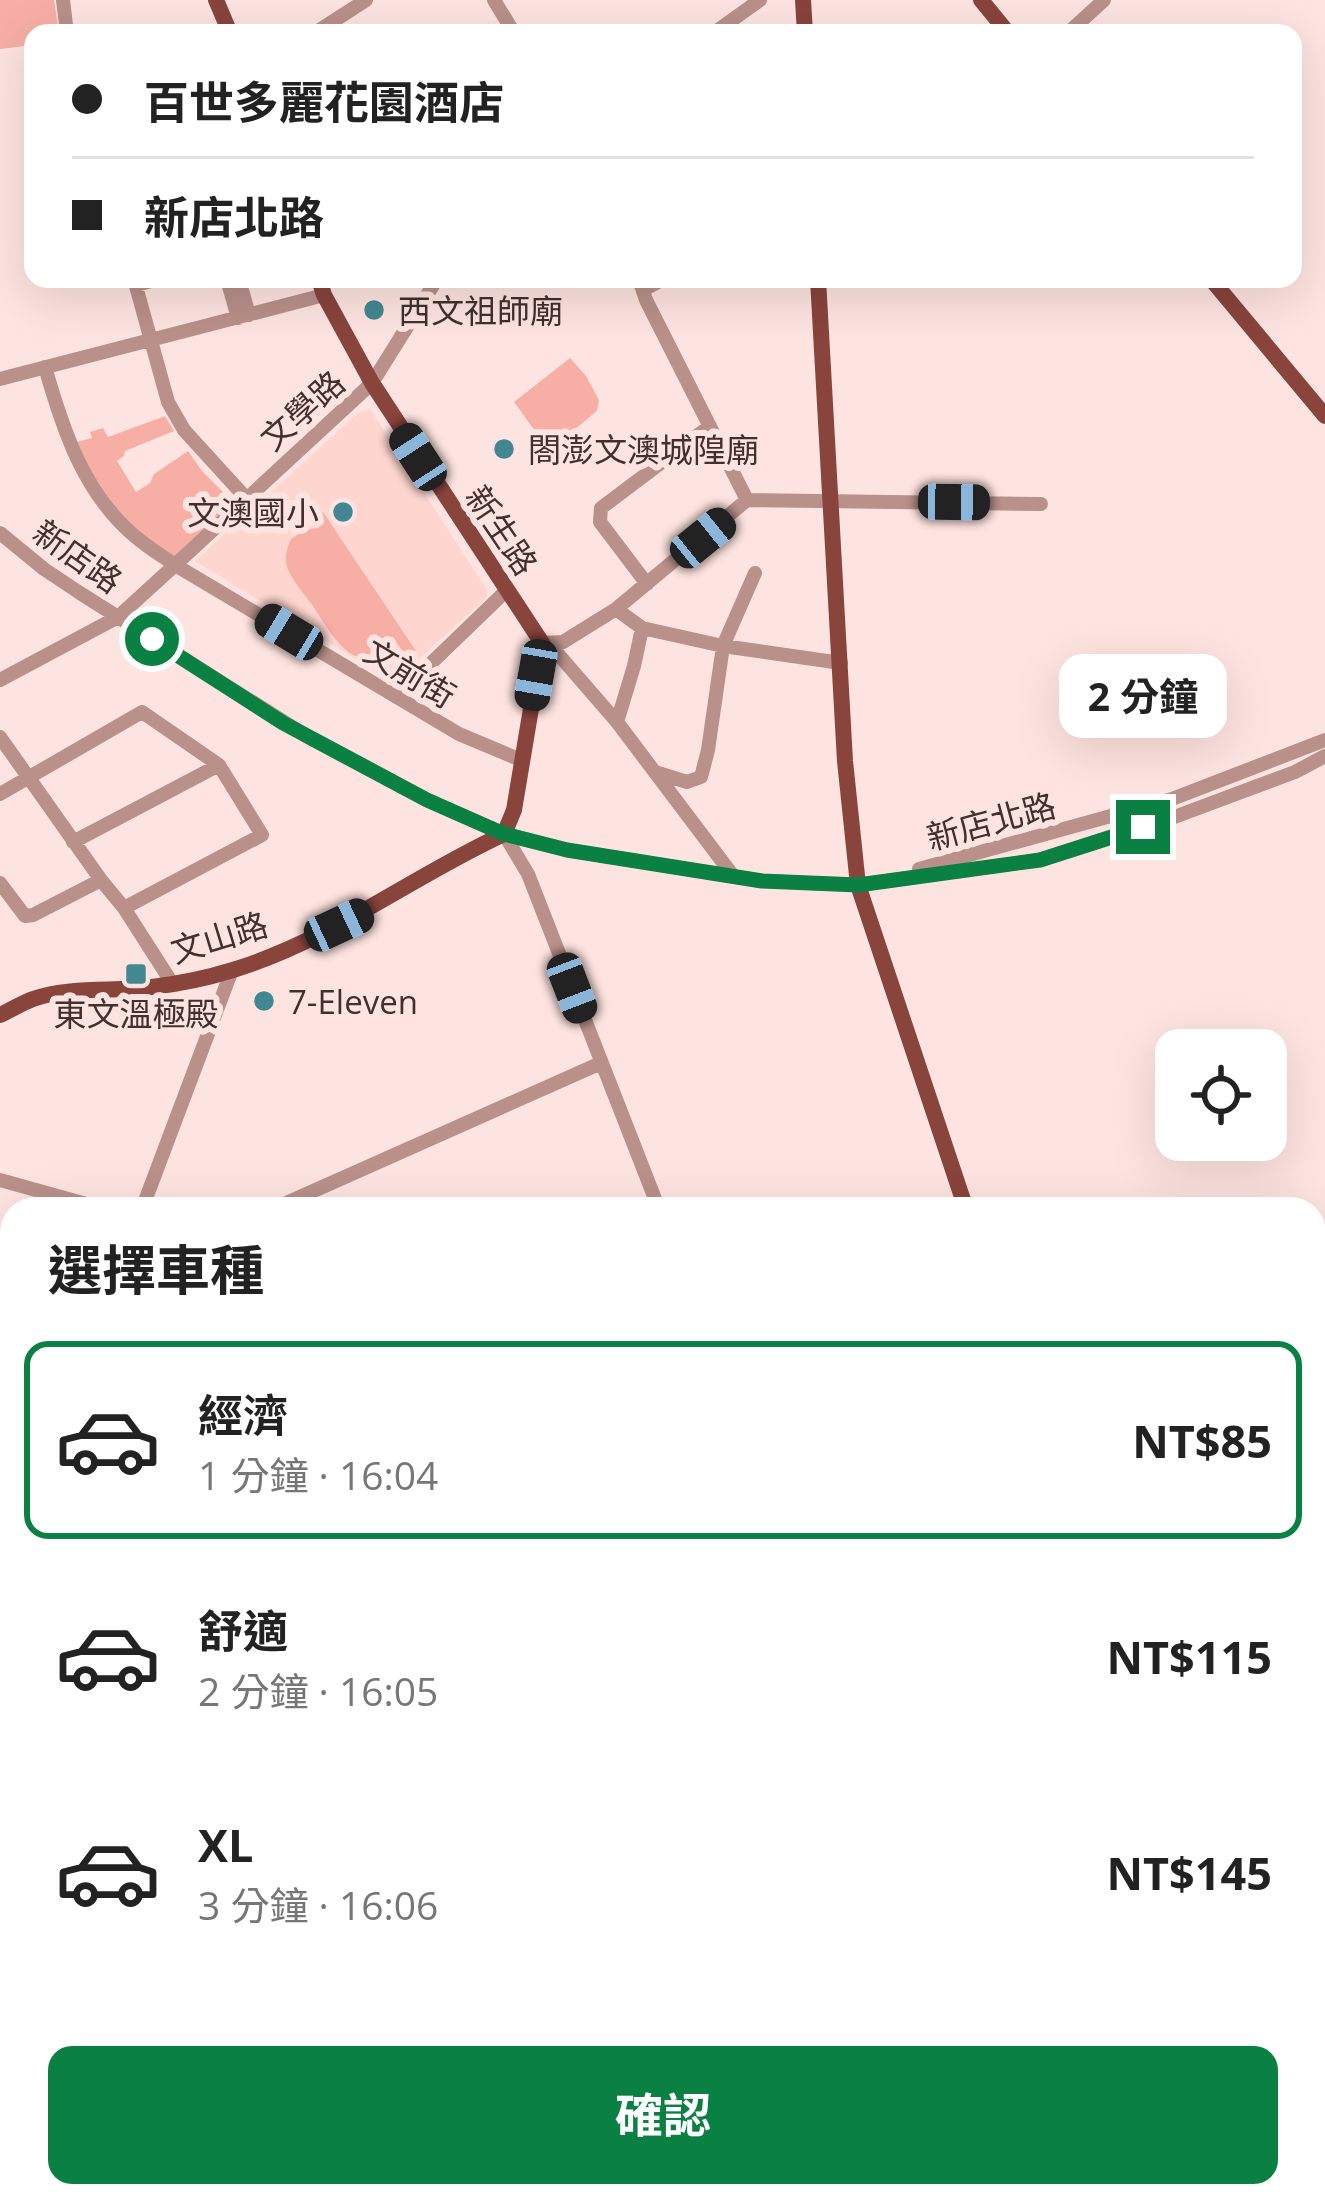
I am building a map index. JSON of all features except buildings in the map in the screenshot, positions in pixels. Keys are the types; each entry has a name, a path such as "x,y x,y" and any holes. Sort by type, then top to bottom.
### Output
{"main road":[{"path":"981,0 1001,24"},
{"name":"新生路","path":"322,288 371,383 542,643"},
{"path":"818,288 845,761 858,885 962,1197"},
{"path":"1218,288 1325,416"},
{"path":"504,834 514,811 542,643"},
{"name":"文山路","path":"0,1015 33,999 78,989 153,987 232,970 362,914 504,834"}],"street":[{"path":"330,24 366,0"},
{"path":"727,24 760,0"},
{"path":"1078,24 1104,0"},
{"path":"137,288 169,402 184,430 246,498"},
{"path":"231,288 244,317"},
{"path":"240,288 244,317"},
{"path":"0,379 244,317 318,288"},
{"name":"文學路","path":"0,680 118,617 371,383 431,288"},
{"path":"642,288 747,500"},
{"name":"文前街","path":"45,368 75,456 98,495 133,535 175,565 459,734 521,760"},
{"path":"647,584 600,522 601,508 710,426"},
{"path":"542,643 562,642 616,609 747,500 1041,504"},
{"name":"新店路","path":"0,533 44,569 308,737 427,800 504,834 567,850 734,877 858,885"},
{"path":"656,772 687,782 701,777 723,646 755,573"},
{"path":"396,697 507,590"},
{"path":"616,609 642,628 723,646 841,663"},
{"path":"617,722 642,628"},
{"path":"542,643 558,654 617,722 734,877"},
{"path":"0,794 142,712 219,765 262,836 124,908"},
{"path":"0,736 172,983"},
{"name":"新店北路","path":"858,885 1172,799 1325,740"},
{"name":"新店北路","path":"858,885 1040,860 1178,816 1325,756"},
{"path":"73,842 219,765"},
{"path":"504,834 528,874 654,1197"},
{"path":"0,884 25,916 101,880"},
{"path":"147,1197 232,970"},
{"path":"300,1197 601,1063"},
{"path":"0,1180 61,1197"}],"shaded area":[{"path":"0,0 54,0 58,24 24,24 24,46 0,49"},
{"path":"570,358 599,400 597,411 556,445 543,442 514,402"},
{"name":"文澳國小","path":"370,409 487,590 487,597 390,680 195,561 358,413"},
{"path":"165,416 174,431 125,451 117,461 136,492 188,451 233,502 175,562 135,533 100,494 73,443 92,438 90,432 103,428 108,437"},
{"path":"323,512 416,651 407,658 393,637 369,657 348,652 292,577 286,560 291,539 319,528 313,518"}],"place":[{"name":"西文祖師廟","path":"374,310"},
{"name":"閤澎文澳城隍廟","path":"504,449"},
{"name":"文澳國小","path":"343,512"},
{"name":"東文溫極殿","path":"136,974"},
{"name":"7-Eleven","path":"264,1001"}],"route":[{"path":"152,639 283,723 427,800 504,834 567,850 762,881 858,885 1040,860 1143,827"}]}
